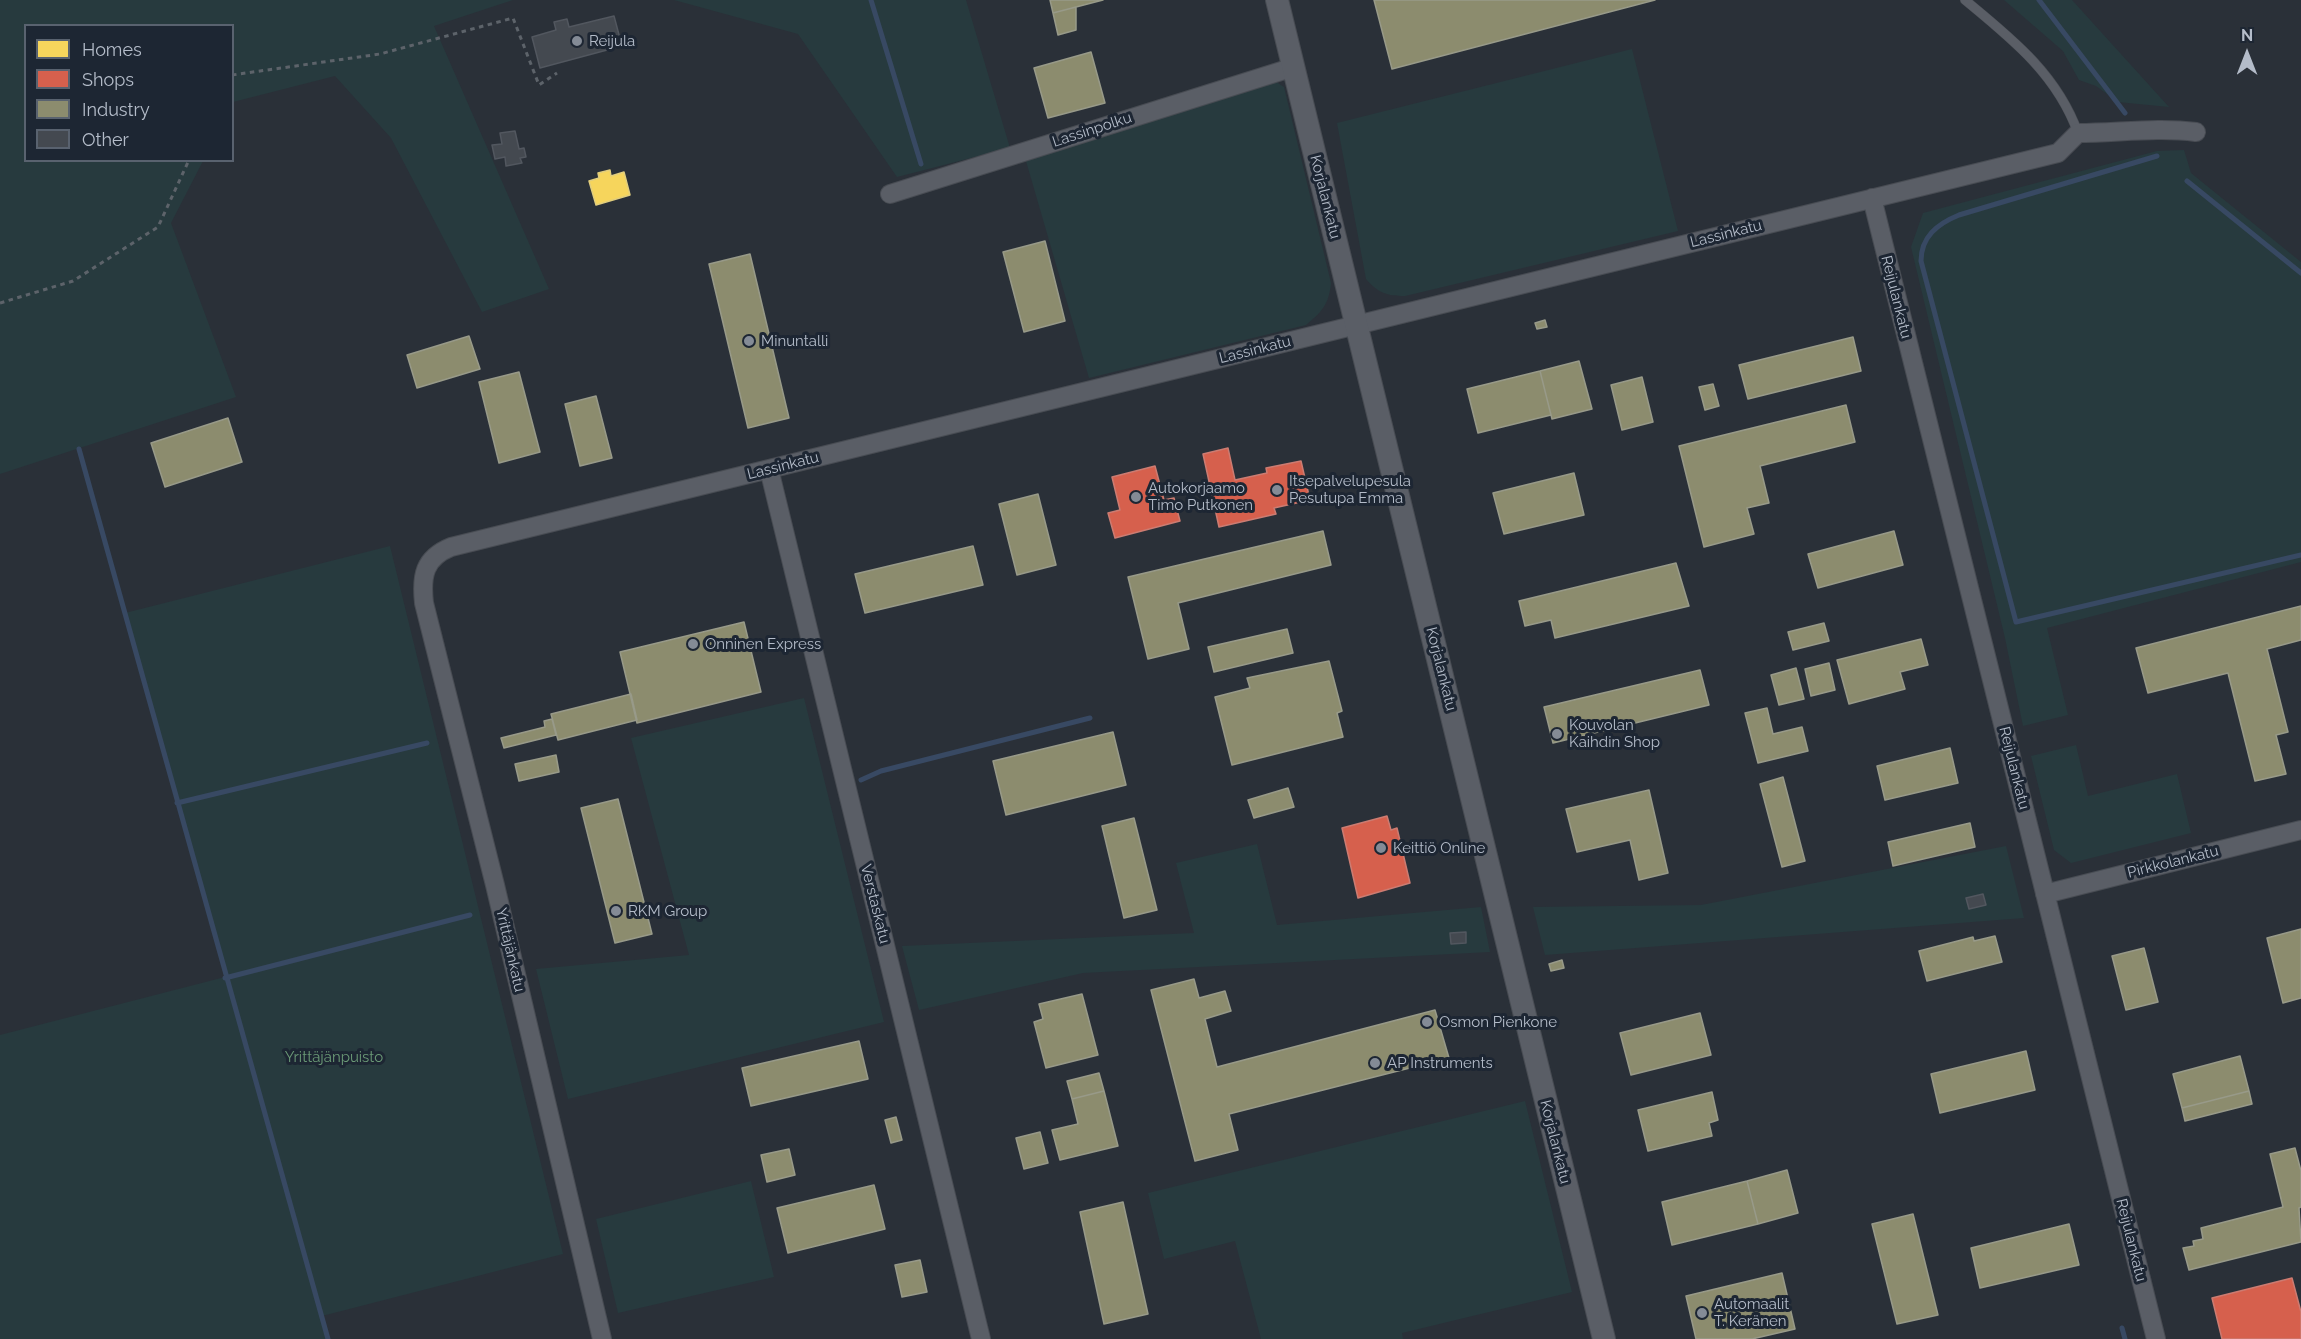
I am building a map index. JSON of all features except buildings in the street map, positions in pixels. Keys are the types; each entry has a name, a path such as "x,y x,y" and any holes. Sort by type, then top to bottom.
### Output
{"street":[{"name":"Korjalankatu","path":"1277,0 1604,1339"},
{"name":"Lassinpolku","path":"890,194 1293,67"},
{"path":"2078,133 2124,133 2165,128 2196,132"},
{"name":"Lassinkatu","path":"428,562 451,546 2058,153 2078,133"},
{"name":"Reijulankatu","path":"1872,198 2156,1339"},
{"name":"Verstaskatu","path":"769,469 981,1339"},
{"name":"Yrittäjänkatu","path":"428,562 422,586 424,603 495,885 602,1339"},
{"name":"Pirkkolankatu","path":"2045,894 2301,830"}],"lane":[{"path":"1965,0 2010,37 2040,67 2070,110 2078,133"}],"path":[{"path":"234,75 380,54 513,18 539,85 557,73"},
{"path":"0,303 73,281 158,227 188,162"}],"green space":[{"path":"0,0 513,0 434,26 549,289 482,312 391,138 335,76 234,102 234,24 24,24 24,162 202,162 171,223 236,397 0,474"},
{"path":"674,0 966,0 1010,148 897,177 798,34"},
{"path":"2004,0 2072,0 2169,107 2118,102 2096,86 2079,80 2063,51"},
{"path":"1632,49 1678,231 1405,296 1383,293 1366,279 1337,123"},
{"path":"1273,80 1284,87 1331,283 1324,307 1306,325 1089,378 1026,161"},
{"path":"2184,150 2191,173 2301,262 2301,562 2047,628 2068,715 2023,726 2005,638 1911,247 1923,213 2157,151"},
{"name":"Yrittäjänpuisto","path":"390,546 563,1254 322,1316 328,1339 0,1339 0,1035 225,977 125,613"},
{"path":"804,698 884,1022 568,1099 536,969 689,955 631,738"},
{"path":"2076,745 2088,796 2177,774 2191,833 2071,863 2054,850 2031,756"},
{"path":"1257,844 1277,925 1481,907 1490,952 1083,973 919,1010 902,946 1194,933 1176,863"},
{"path":"2006,846 2024,918 1545,955 1533,907 1701,905"},
{"path":"1525,1101 1572,1292 1402,1333 1403,1339 1261,1339 1235,1241 1164,1259 1148,1193"},
{"path":"751,1181 774,1277 618,1313 596,1219"}],"waterway":[{"path":"871,0 921,164"},
{"path":"2039,0 2125,113"},
{"path":"2157,156 1959,215 1937,227 1924,245 1921,261 2016,622 2301,555"},
{"path":"2187,181 2301,273"},
{"path":"79,449 328,1339"},
{"path":"861,780 881,771 1090,718"},
{"path":"177,803 427,743"},
{"path":"225,978 470,915"},
{"path":"2122,1328 2125,1339"}],"place":[{"name":"Reijula","path":"577,41"},
{"name":"Minuntalli","path":"749,341"},
{"name":"Itsepalvelupesula Pesutupa Emma","path":"1277,490"},
{"name":"Autokorjaamo Timo Putkonen","path":"1136,497"},
{"name":"Onninen Express","path":"693,644"},
{"name":"Kouvolan Kaihdin Shop","path":"1557,734"},
{"name":"Keittiö Online","path":"1381,848"},
{"name":"RKM Group","path":"616,911"},
{"name":"Osmon Pienkone","path":"1427,1022"},
{"name":"AP Instruments","path":"1375,1063"},
{"name":"Automaalit T. Keränen","path":"1702,1313"}]}
